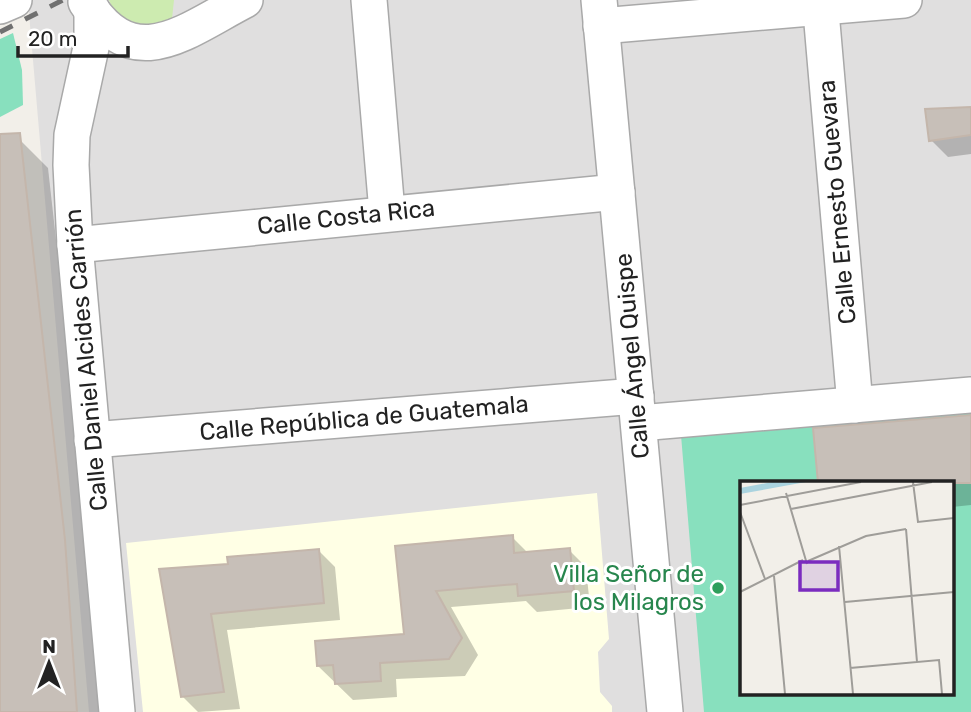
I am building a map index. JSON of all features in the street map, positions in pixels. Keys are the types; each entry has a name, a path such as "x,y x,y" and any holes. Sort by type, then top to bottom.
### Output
{"street":[{"path":"0,6 14,0"},
{"path":"177,34 187,19 193,0"},
{"path":"89,5 103,26 119,38 149,43 177,34 245,0"},
{"path":"369,0 387,212"},
{"path":"600,13 904,0"},
{"name":"Calle Ernesto Guevara","path":"820,4 855,405"},
{"name":"Calle Daniel Alcides Carrión","path":"89,5 92,43 72,135 75,245 117,712"},
{"name":"Calle Ángel Quispe","path":"600,13 665,712"},
{"name":"Calle Costa Rica","path":"75,245 387,212 617,192"},
{"name":"Calle República de Guatemala","path":"92,440 637,410 855,405 971,395"}],"shaded area":[{"path":"0,0 971,0 971,712 89,712 28,2"},
{"path":"597,493 609,639 598,652 600,692 612,706 612,712 143,712 126,543"}],"green space":[{"path":"109,0 174,0 172,19 160,29 122,31"},
{"path":"13,33 22,70 23,105 0,117 0,39"},
{"name":"Villa Señor de los Milagros","path":"971,407 971,712 704,712 681,435"}],"building":[{"path":"971,107 971,135 929,141 925,109"},
{"path":"20,133 65,540 77,712 0,712 0,134"},
{"path":"971,415 971,483 818,481 813,428"},
{"path":"513,535 514,553 570,548 574,591 518,596 517,584 436,591 462,638 449,659 380,663 381,681 335,684 333,665 317,666 315,641 404,634 395,546"},
{"path":"319,549 324,603 211,614 224,692 181,697 159,569 228,564 227,557"}],"railway":[{"path":"0,32 63,0"}],"place":[{"name":"Villa Señor de los Milagros","path":"718,588"}]}
